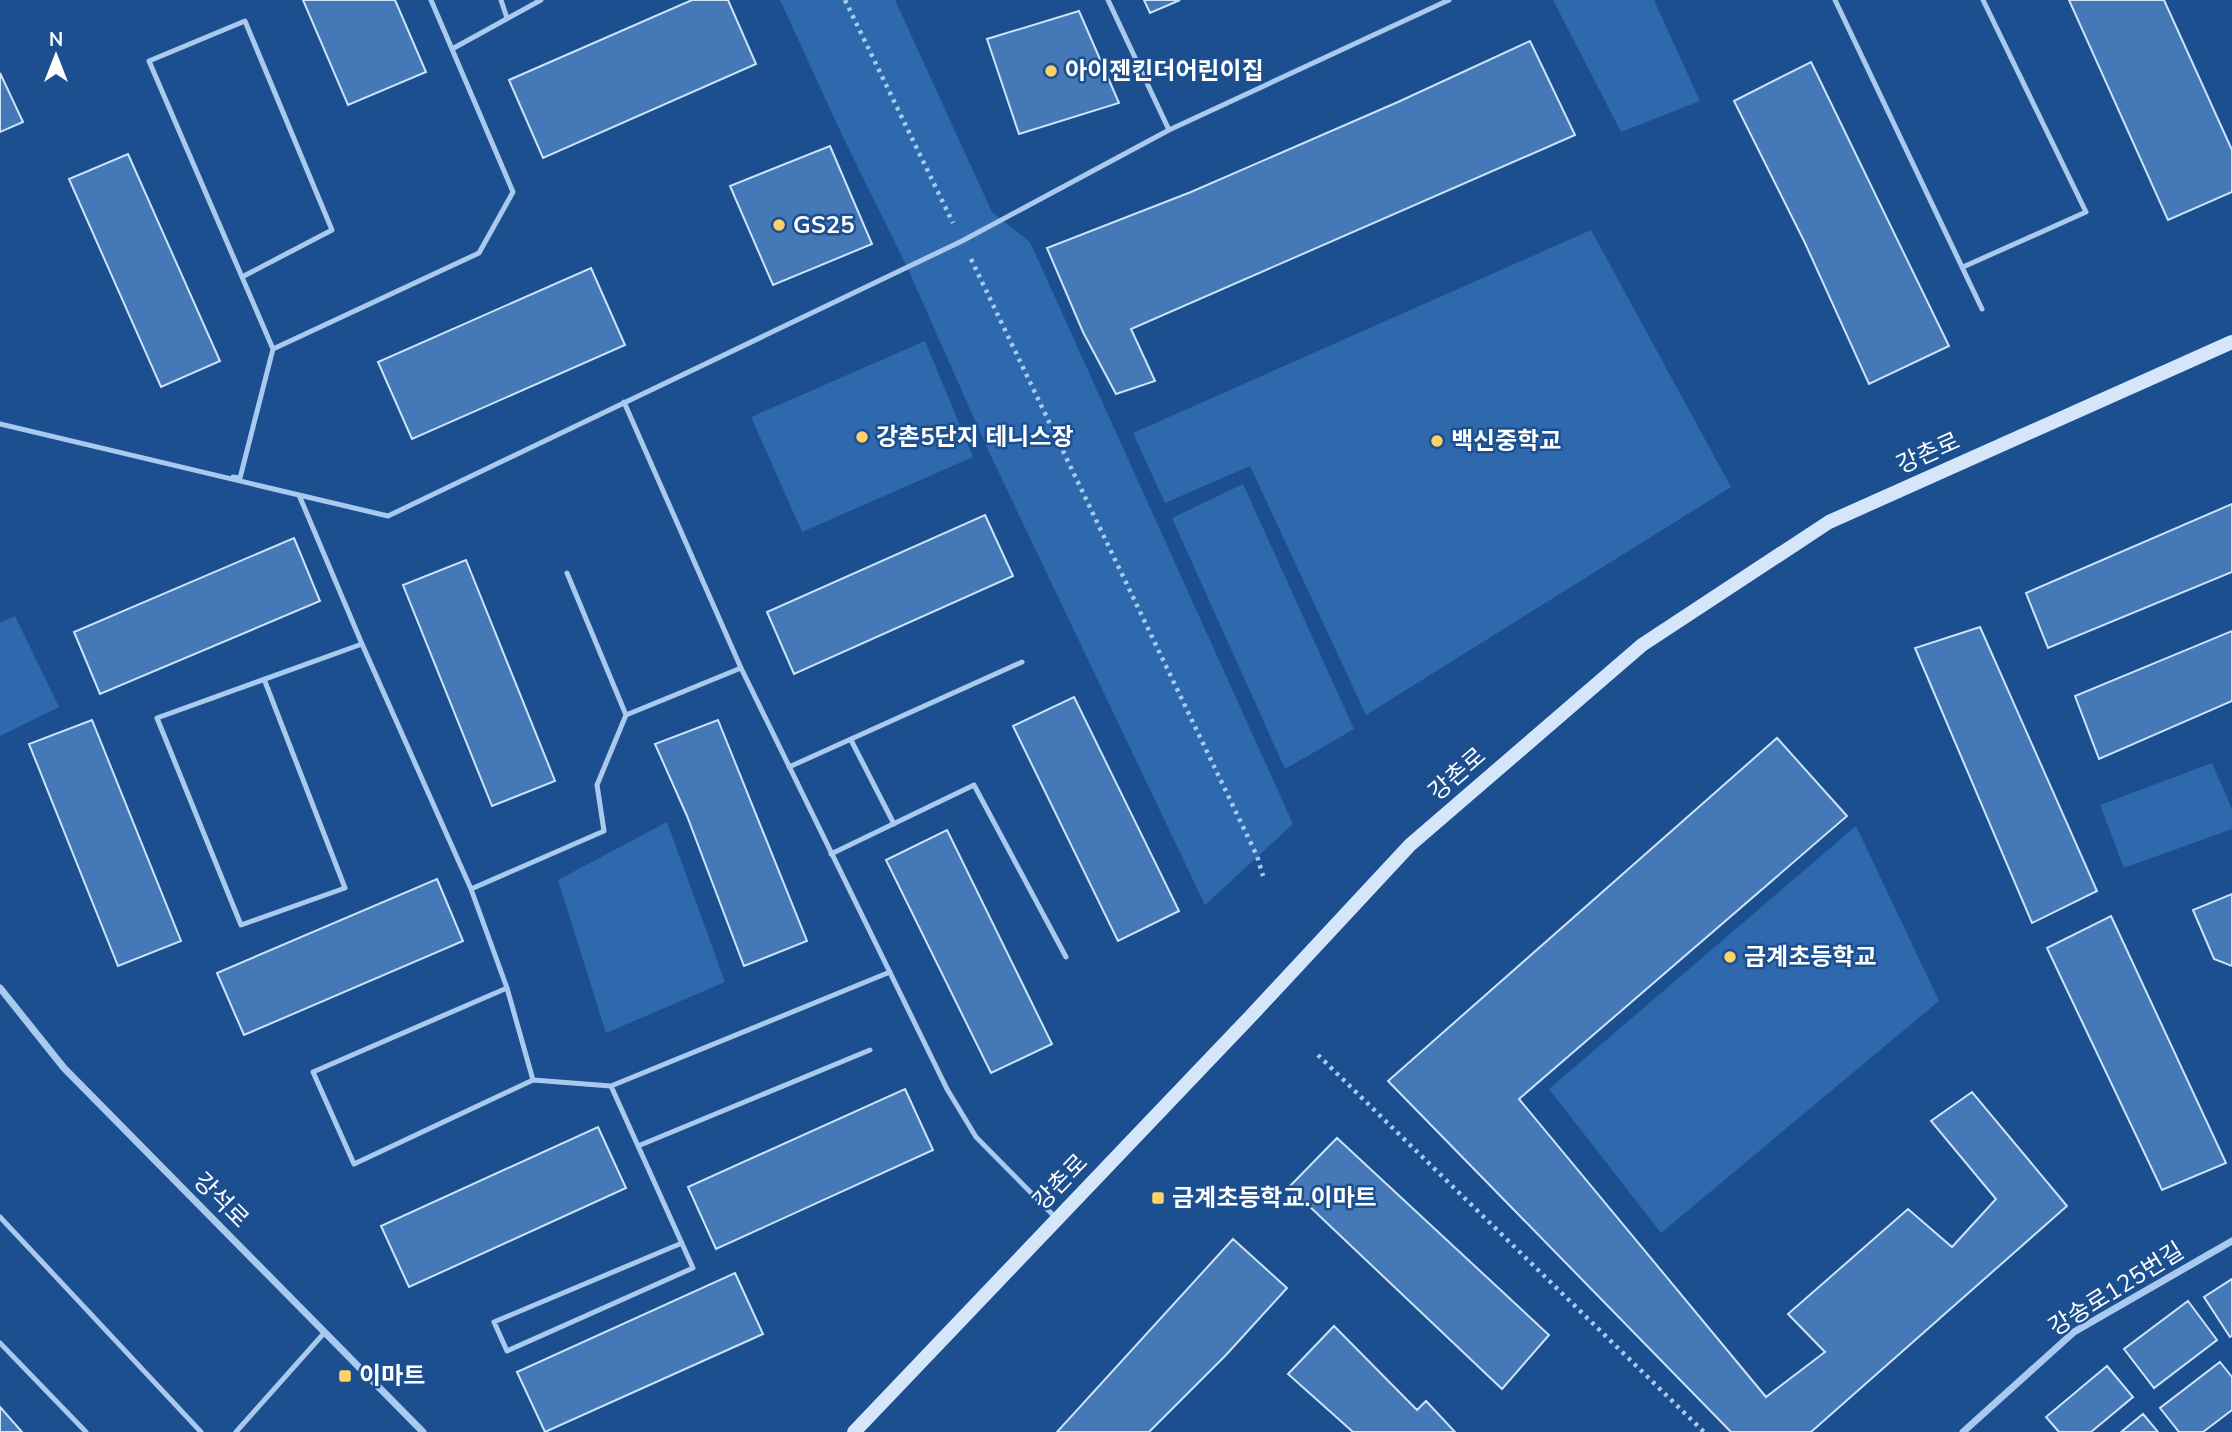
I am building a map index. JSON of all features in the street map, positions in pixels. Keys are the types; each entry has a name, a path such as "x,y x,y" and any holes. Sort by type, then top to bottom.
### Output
{"main road":[{"name":"강촌로","path":"854,1432 1410,845 1642,645 1829,522 2232,342"}],"street":[{"name":"강석로","path":"0,988 65,1068 423,1432"},
{"name":"강송로125번길","path":"1963,1432 2074,1332 2232,1241"}],"lane":[{"path":"273,349 479,253 513,192 431,0"},
{"path":"501,0 507,18"},
{"path":"452,49 541,0"},
{"path":"1108,0 1169,130"},
{"path":"0,424 388,516 962,241 1169,130 1449,0"},
{"path":"1835,0 1982,309"},
{"path":"1963,267 2086,212 1983,0"},
{"path":"0,424 240,478 273,349 242,277 149,61 245,22 332,230 242,277"},
{"path":"624,402 741,668 947,1089 976,1137 1057,1219"},
{"path":"299,495 471,889 507,988 533,1080"},
{"path":"471,889 604,831 597,785 626,715 567,573"},
{"path":"264,679 345,888 241,925 157,718 264,679 362,644"},
{"path":"789,767 1022,662"},
{"path":"626,715 741,668"},
{"path":"850,740 894,824"},
{"path":"831,854 974,785 1066,957"},
{"path":"507,988 313,1072 354,1164 533,1080 611,1086 890,972"},
{"path":"638,1146 870,1050"},
{"path":"611,1086 694,1268 507,1351 494,1322 682,1243"},
{"path":"0,1217 201,1432"},
{"path":"236,1432 325,1332"},
{"path":"0,1343 86,1432"}],"path":[{"path":"845,0 1251,843 1263,876"},
{"path":"1318,1055 1704,1432"}],"shaded area":[{"path":"780,0 895,0 992,212 1030,242 1293,824 1205,905 989,452 907,267"},
{"path":"1553,0 1654,0 1700,101 1621,132"},
{"path":"1591,230 1731,487 1366,715 1250,466 1165,503 1133,433"},
{"name":"강촌5단지 테니스장","path":"925,341 973,457 802,532 751,417"},
{"path":"1243,484 1354,729 1285,769 1172,518"},
{"path":"15,616 59,707 0,736 0,623"},
{"path":"2212,763 2232,809 2232,829 2124,868 2100,805"},
{"path":"667,822 725,982 606,1033 558,880"},
{"path":"1856,826 1939,1001 1661,1233 1549,1089"}],"building":[{"path":"303,0 395,0 426,72 348,105"},
{"path":"692,0 728,0 756,64 543,158 509,80"},
{"path":"1144,0 1180,0 1150,13"},
{"path":"2069,0 2164,0 2232,150 2232,192 2168,220"},
{"name":"아이젠킨더어린이집","path":"1079,11 1119,103 1019,134 987,39"},
{"path":"1530,41 1575,135 1131,329 1155,381 1116,394 1083,332 1047,248 1191,192"},
{"path":"1811,62 1949,346 1869,384 1805,243 1734,101"},
{"path":"0,73 23,122 0,132"},
{"path":"830,146 872,244 773,285 730,186"},
{"path":"128,154 220,361 161,387 69,179"},
{"path":"591,268 625,345 412,439 378,362"},
{"path":"2232,504 2232,572 2048,648 2026,593"},
{"path":"985,515 1013,576 794,674 767,612"},
{"path":"294,538 320,601 100,694 74,632"},
{"path":"466,560 555,781 492,806 403,585"},
{"path":"1980,627 2097,891 2032,923 1915,648"},
{"path":"2232,631 2232,701 2099,759 2075,696"},
{"path":"1074,697 1179,911 1118,941 1013,726"},
{"path":"92,720 181,941 118,966 29,744"},
{"path":"718,720 807,941 744,966 687,816 655,744"},
{"path":"1777,738 1847,816 1519,1099 1766,1397 1825,1352 1788,1314 1908,1209 1952,1247 1996,1199 1931,1121 1972,1092 2067,1206 1811,1432 1731,1432 1388,1081"},
{"path":"947,830 1052,1044 991,1073 886,860"},
{"path":"437,879 463,941 244,1035 217,973"},
{"path":"2232,894 2232,966 2214,959 2193,910"},
{"path":"2111,916 2226,1163 2162,1190 2047,948"},
{"path":"905,1089 933,1150 716,1249 688,1187"},
{"path":"598,1127 626,1188 409,1287 381,1226"},
{"path":"1337,1138 1549,1335 1502,1389 1289,1187"},
{"path":"1233,1239 1287,1288 1226,1355 1149,1432 1057,1432"},
{"path":"735,1273 763,1334 545,1432 517,1372"},
{"path":"2232,1279 2232,1336 2230,1337 2204,1297"},
{"path":"2188,1301 2217,1340 2154,1388 2124,1349"},
{"path":"1334,1326 1417,1410 1426,1401 1455,1432 1353,1432 1288,1374"},
{"path":"2220,1362 2232,1377 2232,1410 2203,1432 2179,1432 2160,1408"},
{"path":"2107,1366 2133,1397 2091,1432 2059,1432 2046,1417"},
{"path":"0,1407 22,1432 0,1432"},
{"path":"2143,1414 2158,1432 2121,1432"}],"place":[{"name":"아이젠킨더어린이집","path":"1051,71"},
{"name":"GS25","path":"779,225"},
{"name":"강촌5단지 테니스장","path":"862,437"},
{"name":"백신중학교","path":"1437,441"},
{"name":"금계초등학교","path":"1730,957"},
{"name":"금계초등학교.이마트","path":"1158,1198"},
{"name":"이마트","path":"345,1376"}]}
